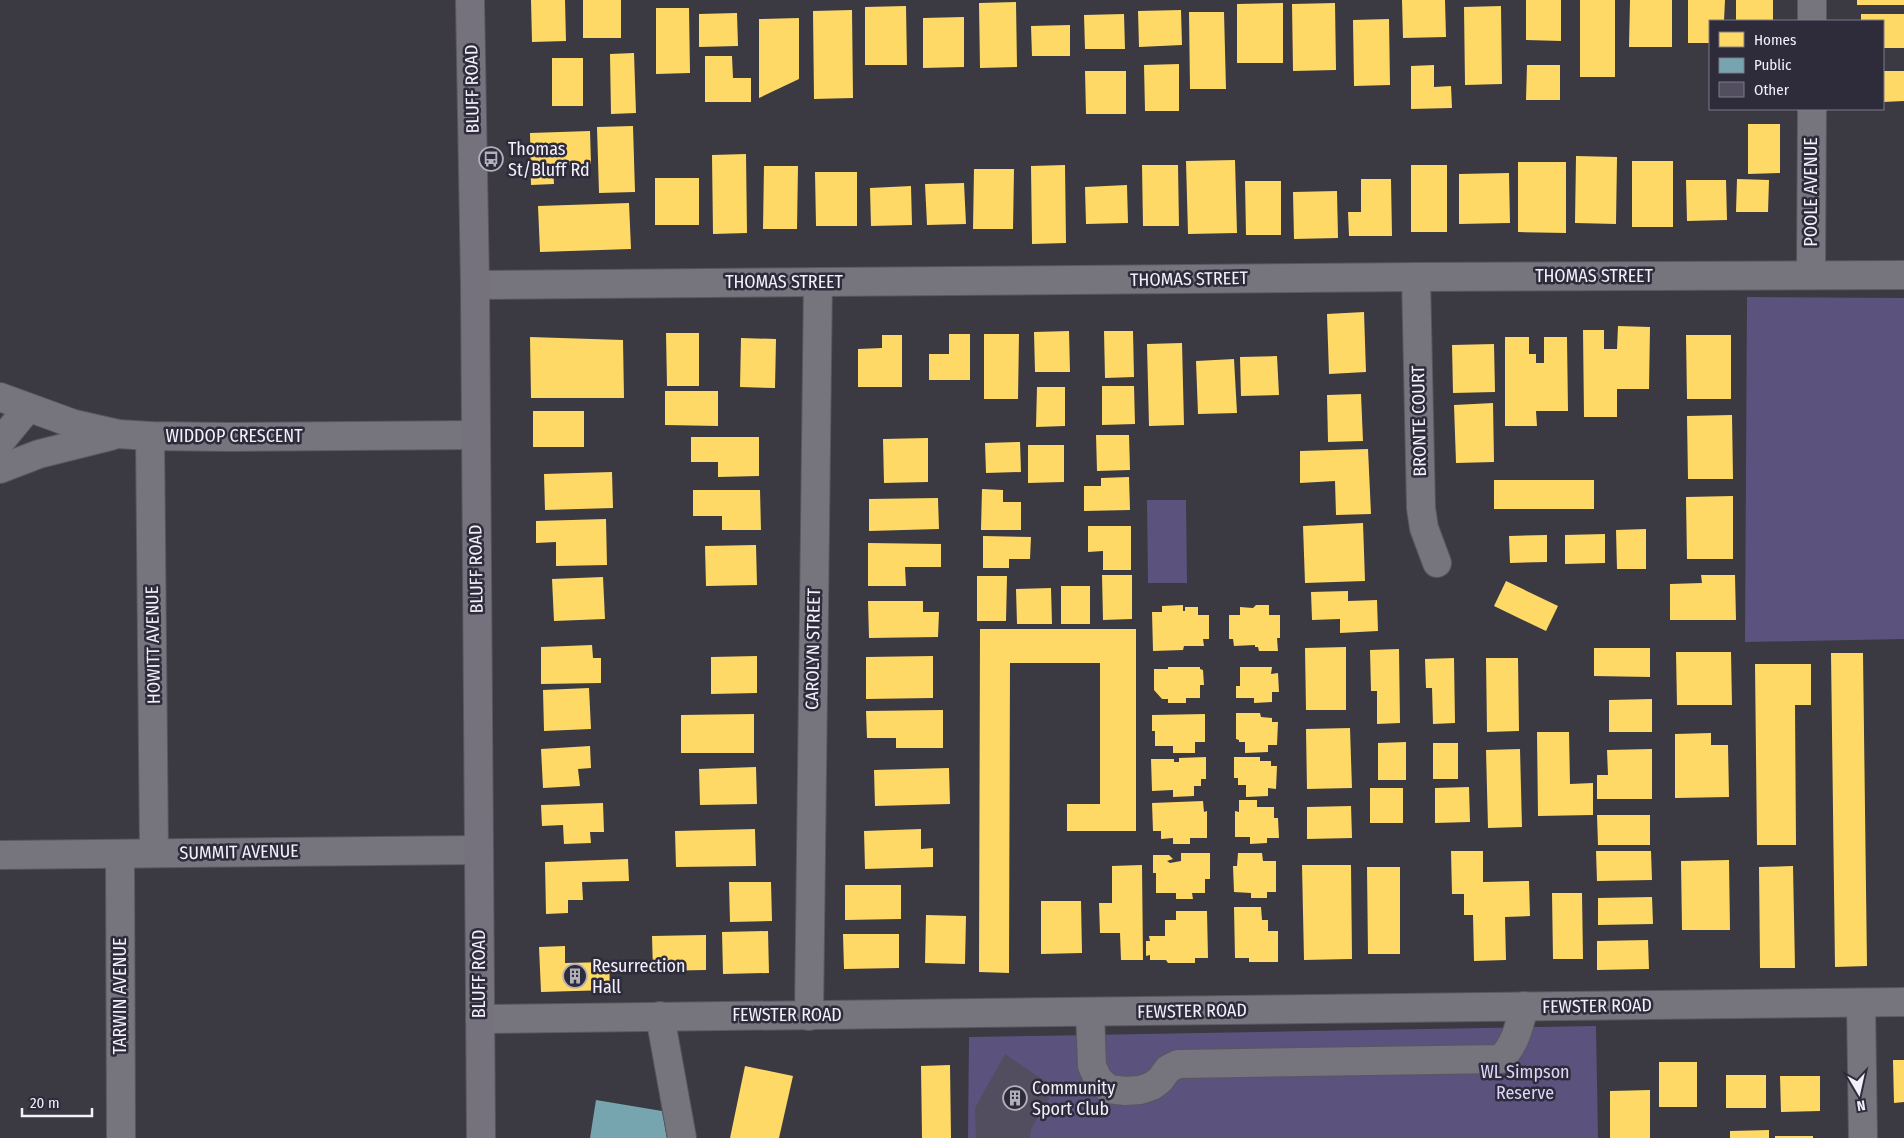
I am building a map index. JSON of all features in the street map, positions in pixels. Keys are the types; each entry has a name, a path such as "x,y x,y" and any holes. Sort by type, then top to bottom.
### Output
{"main road":[{"name":"BLUFF ROAD","path":"470,0 475,285 481,1138"}],"street":[{"path":"1812,0 1812,20"},
{"name":"POOLE AVENUE","path":"1811,276 1812,110"},
{"name":"THOMAS STREET","path":"475,285 1904,275"},
{"name":"BRONTE COURT","path":"1416,277 1421,508 1424,528 1436,563"},
{"name":"CAROLYN STREET","path":"810,1016 818,282"},
{"path":"0,442 10,405"},
{"name":"WIDDOP CRESCENT","path":"10,405 74,424 118,434 150,436 475,435"},
{"path":"0,470 39,454 118,434"},
{"name":"HOWITT AVENUE","path":"150,436 154,853"},
{"name":"SUMMIT AVENUE","path":"0,855 478,850"},
{"name":"TARWIN AVENUE","path":"120,854 121,1138"},
{"name":"FEWSTER ROAD","path":"480,1019 1904,1002"},
{"path":"1860,1003 1863,1138"},
{"path":"1090,1012 1092,1066 1098,1079 1109,1089 1125,1091 1140,1090 1152,1086 1160,1080 1168,1069 1178,1064 1501,1058 1509,1050 1517,1037 1524,1006"},
{"path":"660,1016 682,1138"}],"green space":[{"path":"1747,297 1904,298 1904,639 1745,642"},
{"path":"1147,500 1186,500 1187,583 1148,583"},
{"name":"WL Simpson Reserve","path":"1596,1026 1598,1138 968,1138 969,1037"}],"building: Homes":[{"path":"531,0 565,0 566,41 532,42"},
{"path":"583,0 621,0 621,38 583,38"},
{"path":"1402,0 1445,0 1446,37 1403,38"},
{"path":"1526,0 1561,0 1561,41 1526,40"},
{"path":"1580,0 1615,0 1615,77 1580,77"},
{"path":"1630,0 1672,0 1672,47 1629,47"},
{"path":"1688,0 1725,0 1724,20 1709,20 1709,43 1688,43"},
{"path":"1736,0 1773,0 1773,20 1736,20"},
{"path":"1857,0 1904,0 1904,5 1857,5"},
{"path":"1016,2 1017,67 980,68 979,3"},
{"path":"1283,3 1283,63 1237,63 1237,4"},
{"path":"1335,3 1336,70 1293,71 1292,4"},
{"path":"906,6 907,65 865,65 865,7"},
{"path":"1501,6 1502,84 1465,85 1464,7"},
{"path":"656,8 689,8 690,73 656,74"},
{"path":"852,10 853,98 814,99 813,11"},
{"path":"1181,10 1182,45 1139,47 1138,11"},
{"path":"1189,12 1224,12 1226,89 1190,89"},
{"path":"737,13 738,46 699,47 699,14"},
{"path":"1124,14 1125,49 1085,49 1084,15"},
{"path":"1861,14 1904,14 1904,48 1884,48 1884,20 1861,20"},
{"path":"964,17 964,67 923,68 923,18"},
{"path":"799,18 799,79 759,98 759,19"},
{"path":"1389,19 1390,85 1354,86 1353,20"},
{"path":"1070,25 1070,56 1032,56 1031,26"},
{"path":"634,53 636,113 611,114 610,54"},
{"path":"705,56 732,56 733,78 751,78 751,102 705,102"},
{"path":"552,58 583,58 583,106 552,106"},
{"path":"1179,64 1179,111 1145,111 1144,65"},
{"path":"1434,65 1434,87 1451,86 1452,108 1411,109 1411,66"},
{"path":"1527,65 1560,65 1560,100 1526,100"},
{"path":"1085,71 1126,71 1126,114 1086,114"},
{"path":"1884,71 1904,71 1904,101 1884,102"},
{"path":"1748,124 1780,124 1780,173 1748,174"},
{"path":"633,126 635,192 599,193 597,127"},
{"path":"590,131 591,164 553,165 554,184 531,185 530,133"},
{"path":"746,154 747,233 713,234 712,155"},
{"path":"1576,156 1617,157 1616,224 1575,223"},
{"path":"1235,160 1237,233 1188,234 1186,161"},
{"path":"1632,161 1673,161 1673,227 1632,227"},
{"path":"1518,162 1566,162 1566,233 1518,232"},
{"path":"1065,165 1066,243 1032,244 1031,166"},
{"path":"1142,165 1178,165 1179,226 1143,226"},
{"path":"1411,165 1447,165 1447,232 1411,232"},
{"path":"764,166 798,166 797,229 763,229"},
{"path":"974,169 1014,169 1013,229 973,229"},
{"path":"815,172 857,172 857,226 816,226"},
{"path":"1509,173 1510,223 1459,224 1459,174"},
{"path":"655,178 699,178 699,225 655,225"},
{"path":"1361,179 1391,179 1392,236 1349,236 1348,212 1361,212"},
{"path":"1737,179 1769,180 1768,212 1736,212"},
{"path":"1686,180 1726,180 1727,220 1687,221"},
{"path":"1245,181 1281,181 1281,235 1246,235"},
{"path":"964,183 966,224 927,225 925,184"},
{"path":"1127,185 1128,223 1086,224 1085,187"},
{"path":"911,186 912,225 871,226 870,188"},
{"path":"1337,191 1338,238 1294,239 1293,192"},
{"path":"629,203 631,249 540,252 538,206"},
{"path":"1364,312 1366,372 1329,374 1327,314"},
{"path":"1618,326 1650,327 1649,389 1617,389 1617,417 1584,417 1583,330 1604,330 1604,349 1617,349"},
{"path":"1069,331 1070,372 1035,372 1034,332"},
{"path":"1104,331 1133,331 1134,377 1105,378"},
{"path":"666,333 699,333 699,386 667,386"},
{"path":"949,334 970,334 970,380 929,380 929,354 949,354"},
{"path":"984,334 1019,334 1018,399 984,399"},
{"path":"882,335 902,335 902,387 858,387 858,349 882,348"},
{"path":"1686,335 1731,335 1731,399 1687,399"},
{"path":"530,337 623,340 624,398 531,398"},
{"path":"1505,337 1529,337 1529,354 1536,354 1536,363 1544,363 1544,337 1567,337 1568,411 1536,411 1537,426 1505,426"},
{"path":"741,338 776,339 775,388 740,387"},
{"path":"1182,343 1184,425 1149,426 1147,344"},
{"path":"1494,344 1495,392 1453,393 1452,345"},
{"path":"1277,356 1279,395 1241,396 1240,357"},
{"path":"1234,359 1237,413 1198,414 1196,361"},
{"path":"1102,386 1134,386 1135,424 1102,425"},
{"path":"1037,387 1065,387 1065,426 1036,427"},
{"path":"665,391 718,391 718,426 665,425"},
{"path":"1361,394 1363,441 1328,442 1327,395"},
{"path":"1493,403 1494,462 1456,463 1454,405"},
{"path":"533,411 584,411 584,447 533,447"},
{"path":"1732,415 1733,479 1688,479 1687,416"},
{"path":"1096,435 1129,435 1130,470 1097,471"},
{"path":"691,437 759,437 759,476 718,477 718,462 691,462"},
{"path":"928,438 928,482 884,483 883,439"},
{"path":"1020,442 1021,472 986,473 985,443"},
{"path":"1028,445 1064,445 1064,482 1028,483"},
{"path":"1368,449 1371,514 1336,515 1335,481 1300,483 1300,451"},
{"path":"612,472 613,508 545,510 544,474"},
{"path":"1129,477 1130,510 1084,511 1084,486 1101,486 1101,478"},
{"path":"1494,480 1594,480 1594,509 1494,509"},
{"path":"982,489 1003,490 1003,502 1021,502 1021,530 981,530"},
{"path":"693,490 760,490 761,530 722,530 722,516 693,516"},
{"path":"1733,496 1733,559 1687,559 1686,497"},
{"path":"938,498 939,529 869,531 869,499"},
{"path":"606,519 607,565 556,566 556,542 536,543 536,521"},
{"path":"1363,523 1365,581 1305,583 1303,526"},
{"path":"1088,526 1131,526 1131,570 1103,570 1103,551 1088,552"},
{"path":"1646,529 1646,569 1617,569 1616,530"},
{"path":"1605,534 1605,563 1565,564 1565,535"},
{"path":"1547,535 1547,562 1510,563 1509,536"},
{"path":"983,536 1031,537 1030,559 1009,559 1009,568 983,568"},
{"path":"868,543 941,544 941,567 905,567 906,586 868,586"},
{"path":"756,545 757,585 706,586 705,546"},
{"path":"1102,575 1132,575 1132,619 1103,620"},
{"path":"1701,575 1735,575 1736,620 1670,620 1670,584 1702,583"},
{"path":"977,576 1007,576 1006,621 977,621"},
{"path":"603,577 605,619 554,621 552,579"},
{"path":"1506,581 1558,606 1546,631 1494,606"},
{"path":"1061,586 1090,586 1090,624 1061,624"},
{"path":"1051,588 1052,624 1017,624 1016,589"},
{"path":"1348,591 1348,601 1377,600 1378,631 1340,633 1340,619 1312,620 1311,592"},
{"path":"868,601 923,601 923,612 939,612 938,637 869,638"},
{"path":"1183,605 1183,611 1185,611 1185,607 1198,607 1198,615 1209,615 1209,639 1203,639 1204,646 1184,646 1183,650 1153,651 1152,612 1162,612 1162,606"},
{"path":"1256,605 1269,605 1269,615 1280,615 1280,638 1277,638 1278,651 1259,651 1255,645 1234,646 1233,639 1229,639 1229,615 1240,615 1240,607 1253,608"},
{"path":"980,629 1136,629 1136,831 1067,831 1067,804 1100,804 1100,663 1010,663 1009,973 979,972"},
{"path":"592,645 593,658 601,658 601,683 541,684 541,647"},
{"path":"1346,647 1346,710 1306,710 1305,648"},
{"path":"1594,648 1650,648 1650,677 1594,676"},
{"path":"1399,649 1400,723 1377,724 1377,691 1371,691 1370,650"},
{"path":"1676,652 1731,652 1732,705 1677,705"},
{"path":"1831,653 1863,653 1867,966 1835,967"},
{"path":"757,656 757,693 711,694 711,657"},
{"path":"933,656 933,698 866,699 866,657"},
{"path":"1454,658 1455,723 1433,724 1432,688 1426,688 1425,659"},
{"path":"1486,658 1518,658 1519,731 1487,732"},
{"path":"1755,664 1811,664 1811,705 1795,705 1796,845 1757,845"},
{"path":"1168,667 1200,667 1203,670 1204,685 1200,685 1200,698 1186,698 1186,703 1168,703 1168,699 1162,699 1154,690 1154,669 1168,669"},
{"path":"1240,667 1272,667 1271,674 1278,673 1279,692 1272,692 1272,702 1254,703 1254,698 1236,698 1236,686 1240,686"},
{"path":"589,688 591,729 544,731 543,690"},
{"path":"1652,699 1652,732 1609,732 1609,700"},
{"path":"943,710 943,748 896,748 896,738 867,738 866,711"},
{"path":"1236,713 1260,713 1261,717 1272,718 1272,722 1278,722 1277,745 1268,745 1268,752 1245,753 1245,742 1239,742 1236,739"},
{"path":"754,714 754,753 681,753 681,715"},
{"path":"1205,714 1205,742 1195,742 1195,753 1173,753 1173,746 1155,746 1155,731 1152,731 1152,715"},
{"path":"1350,728 1352,788 1307,789 1306,729"},
{"path":"1537,732 1569,732 1570,784 1593,783 1593,815 1538,816"},
{"path":"1711,733 1711,745 1728,745 1729,797 1675,798 1675,734"},
{"path":"1406,742 1406,780 1378,780 1378,743"},
{"path":"1433,743 1458,743 1458,779 1433,779"},
{"path":"590,746 591,768 578,769 580,786 543,788 541,749"},
{"path":"1520,749 1522,827 1488,828 1486,750"},
{"path":"1652,749 1652,799 1597,799 1597,775 1608,775 1607,750"},
{"path":"1206,757 1206,779 1201,779 1201,786 1194,786 1194,796 1173,797 1173,790 1152,791 1151,759 1174,759 1174,762 1179,762 1179,758"},
{"path":"1234,757 1260,757 1260,761 1271,761 1271,766 1277,766 1276,789 1268,788 1268,796 1246,797 1246,785 1238,785 1238,778 1234,778"},
{"path":"756,767 757,804 700,805 699,769"},
{"path":"949,768 950,804 875,806 874,770"},
{"path":"1469,787 1470,822 1435,823 1435,788"},
{"path":"1370,788 1403,788 1403,823 1370,823"},
{"path":"1239,800 1257,800 1257,807 1274,807 1274,818 1278,818 1279,838 1267,838 1267,843 1250,844 1250,837 1235,837 1235,811 1239,812"},
{"path":"1203,801 1204,812 1207,811 1207,838 1190,838 1190,844 1173,844 1173,838 1161,839 1161,831 1153,831 1152,803"},
{"path":"603,803 604,832 590,832 591,843 564,844 563,825 542,826 541,805"},
{"path":"1351,806 1352,838 1307,839 1307,807"},
{"path":"1597,815 1650,815 1650,845 1598,845"},
{"path":"755,829 756,866 676,867 675,831"},
{"path":"921,829 921,849 933,848 933,867 865,869 864,831"},
{"path":"1451,851 1483,851 1483,882 1529,881 1530,916 1505,917 1506,960 1474,961 1473,915 1464,915 1464,894 1452,894"},
{"path":"1596,851 1651,851 1652,880 1597,881"},
{"path":"1181,853 1210,853 1210,879 1205,879 1205,893 1192,893 1193,899 1176,899 1176,893 1156,893 1156,873 1153,873 1153,855 1169,855 1173,859 1167,861 1170,863 1181,861"},
{"path":"1238,853 1262,853 1263,861 1276,861 1276,892 1267,892 1267,898 1251,898 1251,893 1234,892 1233,866 1237,866"},
{"path":"628,859 629,881 582,882 583,900 568,900 568,913 546,914 545,862"},
{"path":"1729,860 1730,930 1682,930 1681,861"},
{"path":"1142,865 1143,960 1121,960 1120,933 1100,933 1099,903 1112,903 1112,866"},
{"path":"1302,865 1351,865 1352,959 1304,960"},
{"path":"1793,866 1795,968 1760,968 1759,867"},
{"path":"1367,867 1400,867 1400,954 1368,954"},
{"path":"729,882 771,882 772,921 730,922"},
{"path":"845,885 901,885 901,919 845,920"},
{"path":"1552,893 1582,893 1583,959 1553,959"},
{"path":"1652,897 1653,924 1598,925 1598,898"},
{"path":"1041,901 1081,901 1082,953 1041,954"},
{"path":"1234,907 1261,907 1262,920 1268,920 1268,931 1278,931 1278,962 1249,962 1249,958 1235,958"},
{"path":"1176,911 1207,911 1208,958 1195,958 1195,963 1168,963 1166,960 1150,960 1150,955 1146,956 1146,941 1150,941 1149,936 1165,936 1165,920 1176,920"},
{"path":"926,915 966,916 965,964 925,963"},
{"path":"768,931 769,973 723,974 722,932"},
{"path":"843,934 899,934 899,968 844,969"},
{"path":"706,935 706,970 653,971 652,936"},
{"path":"1648,940 1649,969 1597,970 1597,941"},
{"name":"Resurrection Hall","path":"565,946 565,963 609,962 610,990 541,992 539,947"},
{"path":"1893,1060 1904,1060 1904,1102 1894,1103"},
{"path":"1659,1062 1697,1062 1697,1107 1659,1107"},
{"path":"950,1065 951,1138 922,1138 921,1066"},
{"path":"745,1066 793,1076 779,1138 730,1138"},
{"path":"1726,1075 1766,1075 1766,1108 1726,1108"},
{"path":"1780,1076 1820,1076 1820,1111 1781,1112"},
{"path":"1650,1090 1650,1138 1610,1138 1610,1091"},
{"path":"1769,1130 1769,1138 1730,1138 1730,1131"},
{"path":"1775,1136 1813,1136 1813,1138 1775,1138"}],"building: Public":[{"path":"596,1100 662,1111 667,1138 590,1138"}],"building: Other":[{"name":"Community Sport Club","path":"1005,1054 1055,1088 1031,1129 1030,1138 976,1138 975,1108"}],"place":[{"name":"Thomas St/Bluff Rd","path":"491,159"},
{"name":"Resurrection Hall","path":"575,976"},
{"name":"Community Sport Club","path":"1015,1098"}]}
